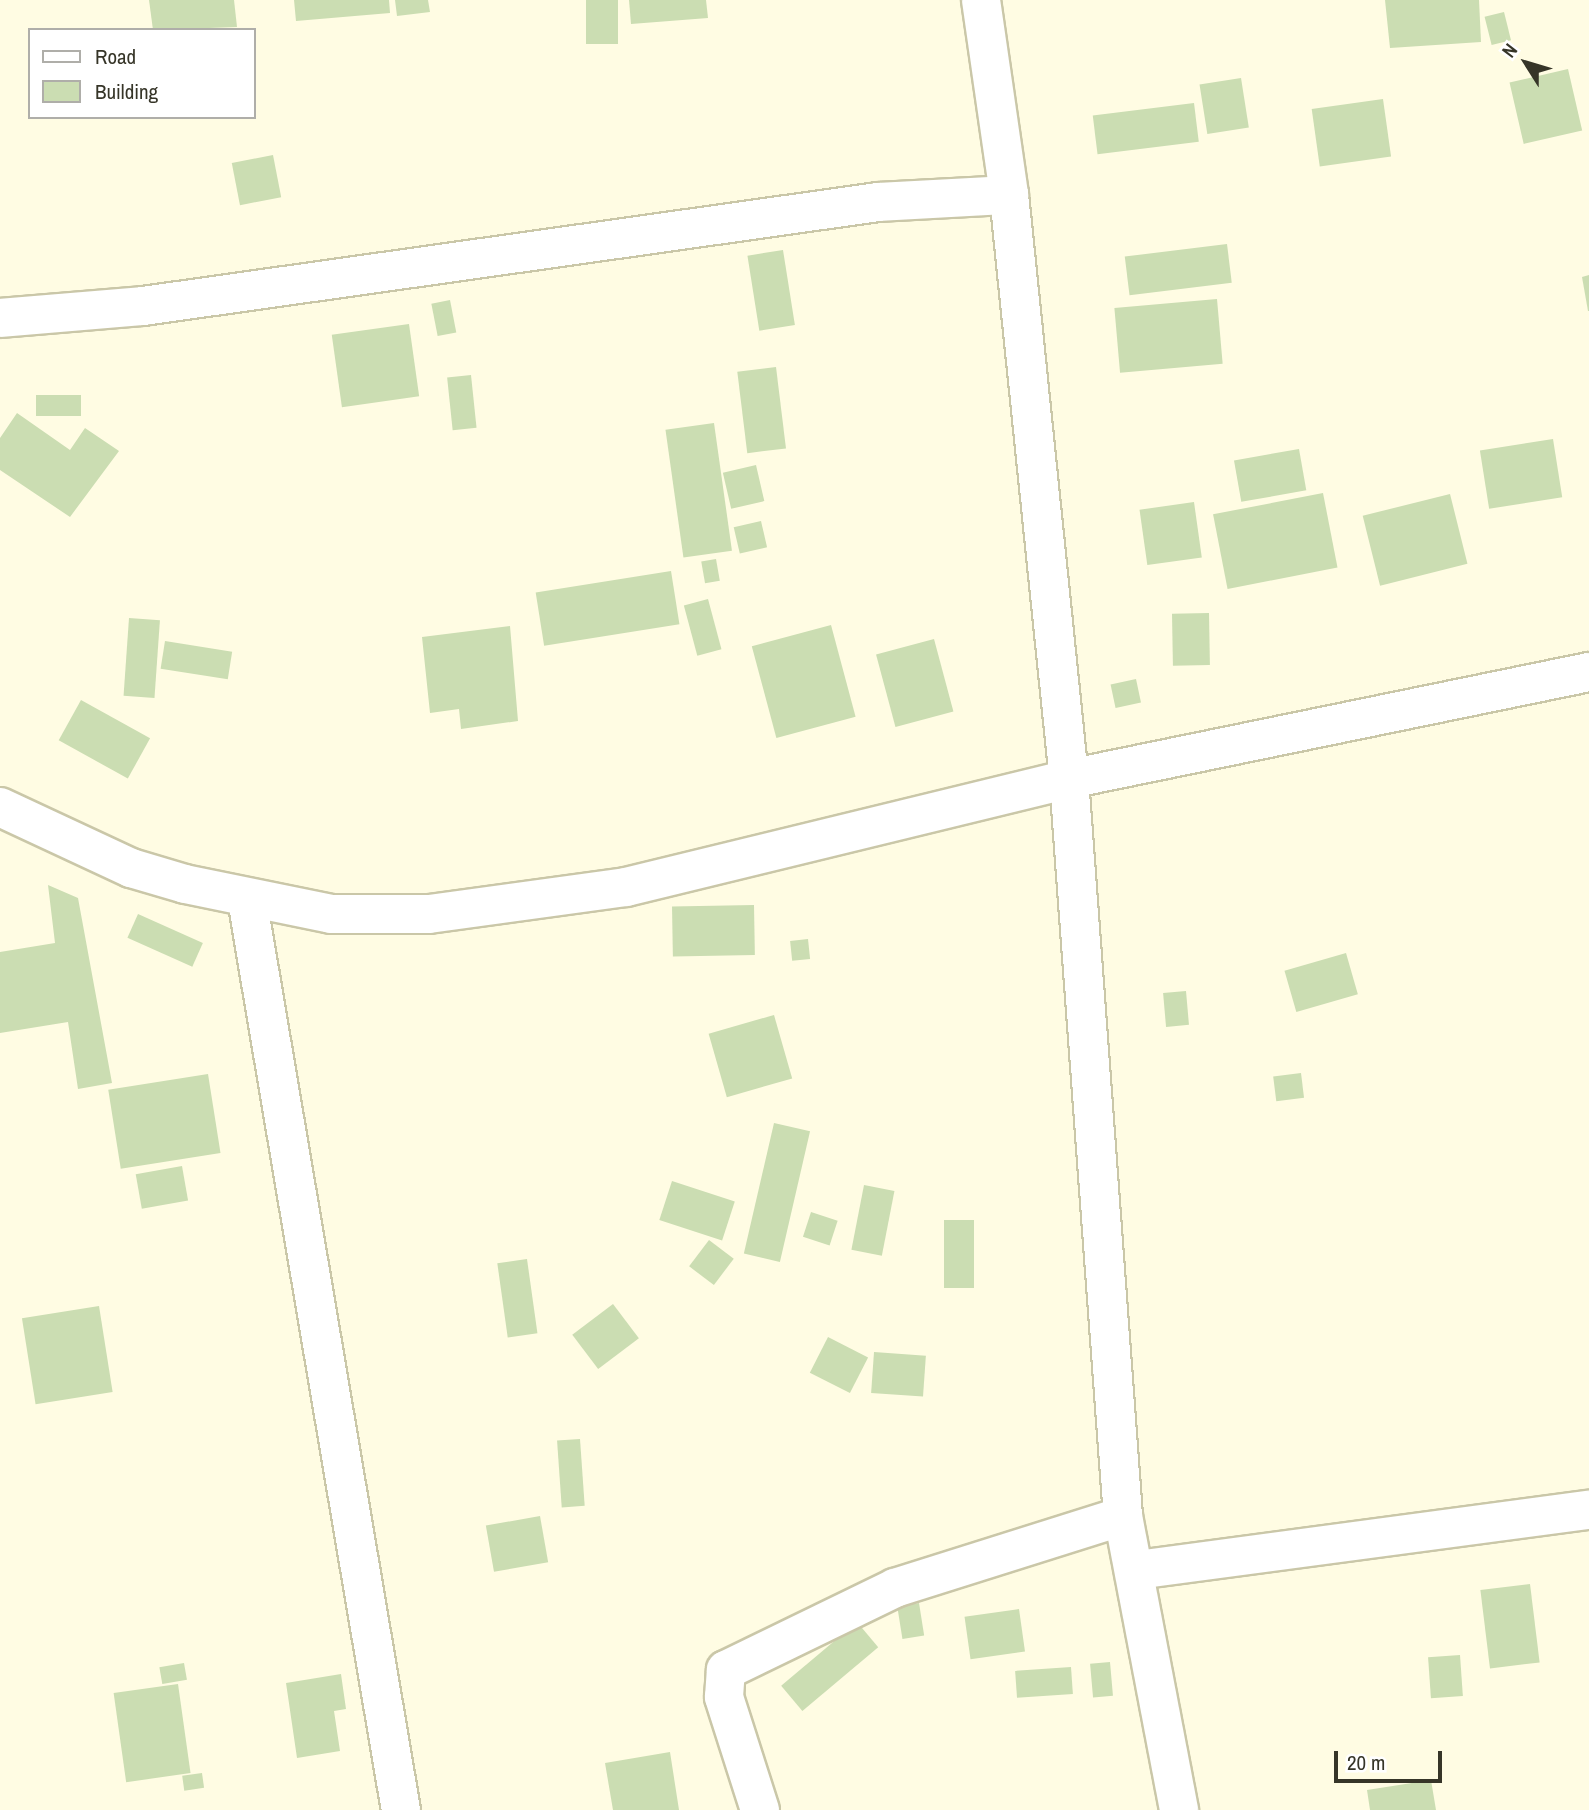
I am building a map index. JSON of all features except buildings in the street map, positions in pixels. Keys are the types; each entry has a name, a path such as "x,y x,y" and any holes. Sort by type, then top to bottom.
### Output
{"street":[{"path":"981,0 1009,195 1069,779 1123,1516 1137,1570 1179,1810"},
{"path":"0,318 143,306 878,202 1009,195"},
{"path":"0,807 131,868 247,899 331,914 513,906 626,887 1069,779 1589,671"},
{"path":"247,899 401,1810"},
{"path":"1137,1570 1589,1510"},
{"path":"760,1810 724,1697 726,1670 895,1588 1123,1516"}]}
